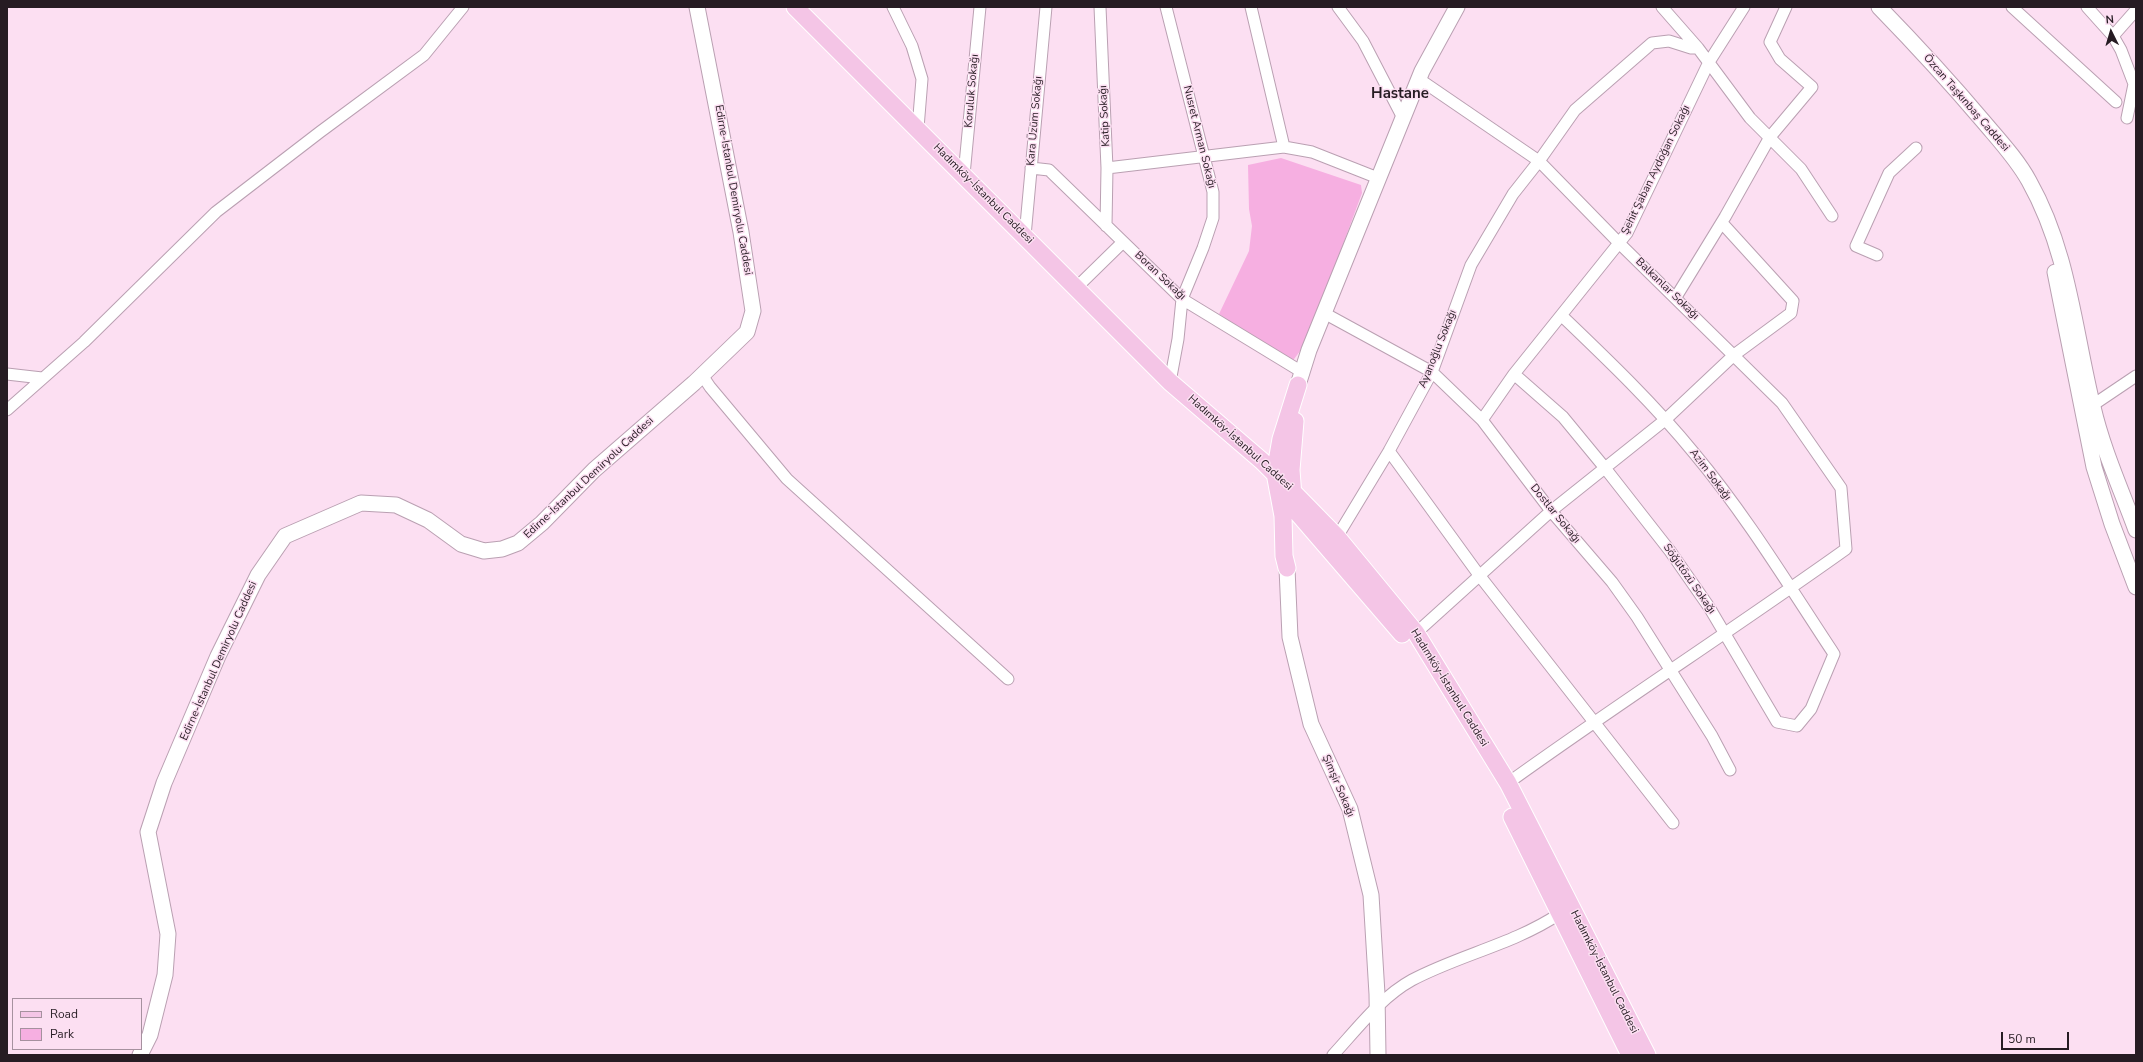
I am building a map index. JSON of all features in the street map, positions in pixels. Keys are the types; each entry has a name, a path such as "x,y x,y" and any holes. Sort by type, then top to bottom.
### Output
{"main road":[{"name":"Hadımköy-İstanbul Caddesi","path":"796,7 1077,287 1170,382 1275,473 1294,508 1418,652 1502,796 1630,1055"},
{"path":"1275,473 1281,438 1300,378"},
{"path":"1287,568 1284,556 1283,516 1300,378"},
{"name":"Hadımköy-İstanbul Caddesi","path":"1170,382 1175,392 1202,423 1285,491 1337,537 1416,633 1508,783 1647,1055"},
{"path":"1287,568 1293,528 1294,508"}],"street":[{"path":"7,410 84,342 216,212 424,54 463,7"},
{"name":"Edirne-İstanbul Demiryolu Caddesi","path":"140,1055 150,1035 165,975 168,934 148,832 164,783 218,656 258,575 285,536 361,503 396,504 428,520 461,544 484,551 502,549 518,543 542,523 594,470 702,375 747,332 753,311 737,209 697,7"},
{"path":"893,7 916,57 922,79 918,128"},
{"name":"Koruluk Sokağı","path":"964,175 980,7"},
{"name":"Kara Üzüm Sokağı","path":"1025,236 1046,7"},
{"name":"Katip Sokağı","path":"1100,7 1107,168 1106,226"},
{"name":"Nusret Arman Sokağı","path":"1166,7 1213,192 1213,218 1203,248 1182,299 1178,340 1170,382"},
{"path":"1251,7 1284,147"},
{"path":"1338,7 1363,41 1403,118"},
{"path":"1300,378 1324,313 1419,79 1457,7"},
{"path":"1662,7 1698,48 1750,118 1801,169 1832,216"},
{"name":"Şehit Şaban Aydoğan Sokağı","path":"1482,420 1514,374 1620,244 1627,233 1709,62 1744,7"},
{"path":"1676,297 1722,223 1770,137 1812,87 1780,59 1770,42 1786,7"},
{"name":"Özcan Taşkınbaş Caddesi","path":"1879,7 1955,88 2005,148 2029,182 2041,208 2088,409"},
{"path":"2012,7 2116,102"},
{"path":"2087,7 2113,36 2121,50 2134,84 2127,118"},
{"path":"2113,36 2136,10"},
{"name":"Ayanoğlu Sokağı","path":"1337,537 1390,451 1432,372 1471,265 1513,194 1539,161 1575,110 1652,43 1669,41 1690,48 1698,48"},
{"name":"Balkanlar Sokağı","path":"1419,79 1539,161 1620,244 1676,297 1782,403 1841,488 1846,549 1790,589"},
{"path":"1107,168 1284,147 1312,152 1378,178"},
{"path":"1877,255 1856,246 1889,173 1916,148"},
{"name":"Boran Sokağı","path":"1031,168 1050,170 1182,299 1300,378"},
{"path":"1416,633 1551,511 1665,420 1734,355 1791,313 1793,301 1722,223"},
{"path":"1077,287 1123,242"},
{"name":"Dostlar Sokağı","path":"1324,313 1432,372 1482,420 1551,511 1612,582 1637,617 1670,672 1712,736 1730,770"},
{"name":"Azim Sokağı","path":"1562,316 1633,385 1694,453 1715,480 1834,654"},
{"path":"7,374 42,378"},
{"name":"Söğütözü Sokağı","path":"1514,374 1563,417 1670,551 1725,633 1777,722 1798,726 1811,709 1834,654"},
{"path":"702,375 710,387 788,479 1008,679"},
{"path":"2088,409 2136,376"},
{"path":"2088,409 2136,530"},
{"path":"2088,409 2094,467 2136,587"},
{"path":"1390,451 1479,575 1673,823"},
{"name":"Şimşir Sokağı","path":"1287,568 1290,637 1311,724 1350,809 1371,895 1378,1055"},
{"path":"1508,783 1594,721 1670,672 1790,589"},
{"path":"1333,1055 1377,1006 1411,980 1512,938 1559,914"}],"green space":[{"path":"1281,158 1361,185 1362,193 1307,342 1291,363 1219,314 1249,251 1252,226 1249,209 1248,165"}],"district":[{"name":"Hastane","path":"1400,94"}]}
